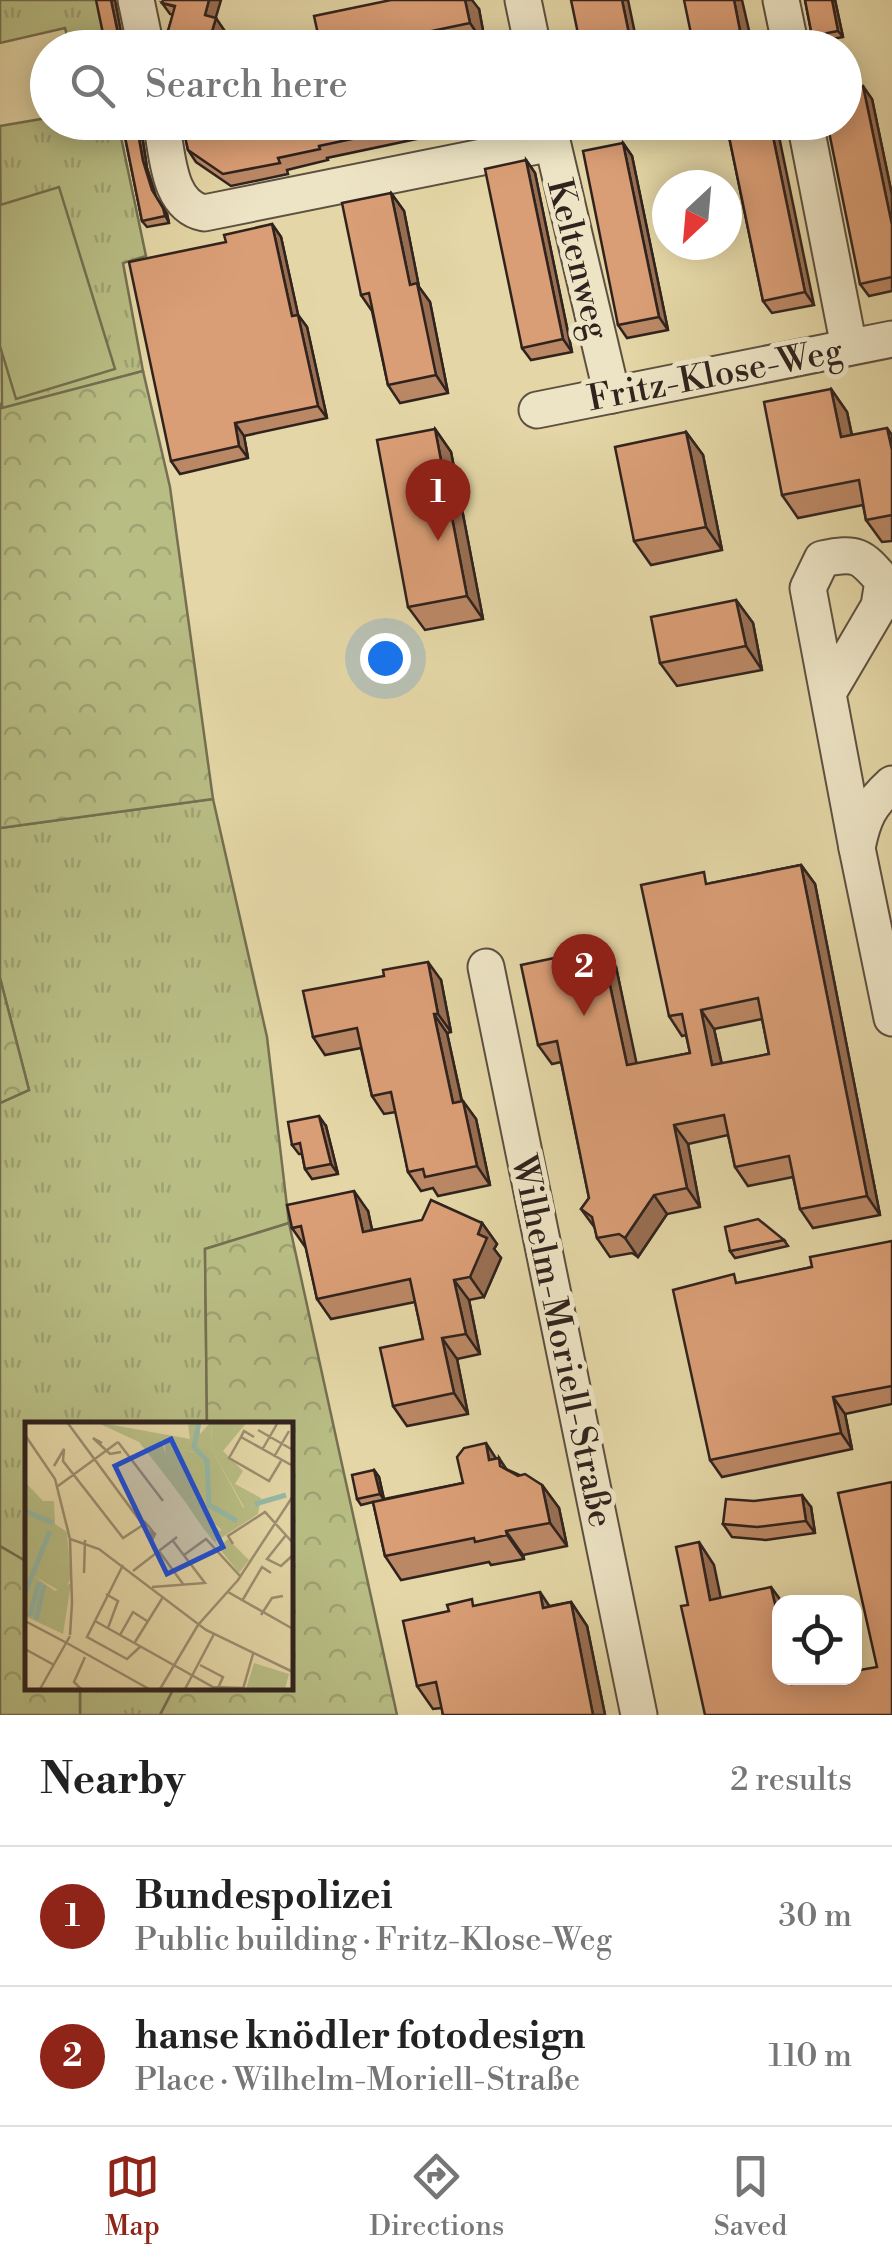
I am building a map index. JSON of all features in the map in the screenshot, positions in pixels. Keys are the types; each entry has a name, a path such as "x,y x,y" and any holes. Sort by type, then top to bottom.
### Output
{"street":[{"path":"136,0 142,30"},
{"path":"523,0 529,30"},
{"path":"781,0 787,30"},
{"path":"165,140 176,192 192,210 204,213 520,140"},
{"name":"Keltenweg","path":"552,140 612,395"},
{"path":"810,140 850,348"},
{"name":"Fritz-Klose-Weg","path":"537,410 892,339"},
{"path":"828,692 892,1018"},
{"path":"857,848 862,824 873,802 892,784"},
{"name":"Wilhelm-Moriell-Straße","path":"486,967 639,1715"}],"green space":[{"path":"0,0 99,0 105,30 30,30 30,36 0,43"},
{"path":"30,121 30,140 122,140 146,256 123,263 143,371 2,409 0,126"},
{"path":"59,187 115,369 16,399 0,346 0,205"},
{"path":"143,371 170,487 213,799 0,828 0,403 2,408"},
{"path":"213,799 267,1037 289,1223 205,1249 207,1422 25,1422 25,1561 0,1546 0,1103 29,1090 0,978 0,828"},
{"path":"0,978 29,1090 0,1103"},
{"path":"289,1223 397,1715 160,1715 173,1690 292,1690 292,1422 207,1422 205,1249"},
{"path":"0,1546 25,1561 25,1690 80,1690 80,1715 0,1715"},
{"path":"80,1690 173,1690 160,1715 80,1715"}],"building":[{"path":"96,0 111,0 117,30 102,30"},
{"path":"209,0 205,15 216,18 212,30 168,30 175,6 162,3"},
{"path":"391,0 465,0 470,23 437,30 317,30 314,16"},
{"path":"571,0 622,0 628,30 577,30"},
{"path":"684,0 734,0 740,30 690,30"},
{"path":"805,0 832,0 838,30 811,30"},
{"path":"862,86 892,225 892,277 860,284 831,140 862,140"},
{"path":"126,140 139,140 152,190 165,216 142,221"},
{"path":"186,140 347,140 278,158 280,163 223,174 188,150"},
{"path":"730,140 774,140 805,292 763,301 742,199 742,170 736,170"},
{"path":"623,143 659,317 618,325 583,151"},
{"path":"526,160 563,339 522,348 485,169"},
{"path":"391,193 410,285 417,283 436,375 388,385 369,293 361,295 342,203"},
{"path":"272,224 292,316 298,315 318,406 235,423 239,446 171,461 129,262 226,242 224,235"},
{"path":"831,389 841,437 887,428 892,450 892,515 866,520 859,480 782,495 764,402"},
{"path":"435,429 467,596 408,607 377,440"},
{"path":"686,432 706,527 634,541 615,447"},
{"path":"736,600 746,646 660,663 651,617"},
{"path":"801,865 867,1196 800,1209 789,1156 735,1167 724,1115 674,1125 687,1188 654,1195 625,1238 619,1234 597,1238 592,1217 581,1209 589,1198 557,1041 538,1045 521,965 602,948 627,1065 690,1053 682,1014 669,1016 641,885 704,872 706,884","holes":["758,998 769,1054 712,1065 701,1010"]},
{"path":"428,962 438,1014 434,1014 453,1103 463,1101 477,1166 425,1177 423,1169 408,1172 391,1092 372,1096 357,1028 313,1037 303,991 384,976 383,970"},
{"path":"319,1116 331,1164 305,1169 300,1143 292,1145 288,1122"},
{"path":"354,1191 363,1232 422,1220 431,1200 482,1223 478,1234 487,1238 470,1277 454,1280 466,1334 442,1338 454,1393 393,1406 380,1348 423,1339 410,1279 317,1299 301,1226 292,1228 287,1205"},
{"path":"758,1219 784,1240 730,1251 725,1227"},
{"path":"892,1241 892,1386 833,1397 841,1433 710,1460 673,1290 734,1274 736,1283 812,1267 810,1257"},
{"path":"486,1443 489,1460 499,1458 500,1466 518,1476 525,1474 542,1485 550,1523 506,1531 507,1535 475,1542 474,1538 385,1556 373,1502 463,1483 457,1457 464,1448"},
{"path":"374,1470 380,1494 357,1499 352,1475"},
{"path":"892,1482 892,1715 705,1715 681,1606 688,1605 676,1547 699,1542 710,1600 771,1587 772,1685 862,1685 862,1670 877,1667 838,1493"},
{"path":"802,1495 806,1521 757,1527 723,1524 726,1499 754,1501"},
{"path":"540,1592 543,1608 571,1602 593,1715 443,1715 436,1682 417,1686 403,1621 449,1611 447,1605 472,1599 473,1606"}],"place":[{"name":"Bundespolizei","path":"438,541"},
{"name":"hanse knödler fotodesign","path":"584,1016"}]}
